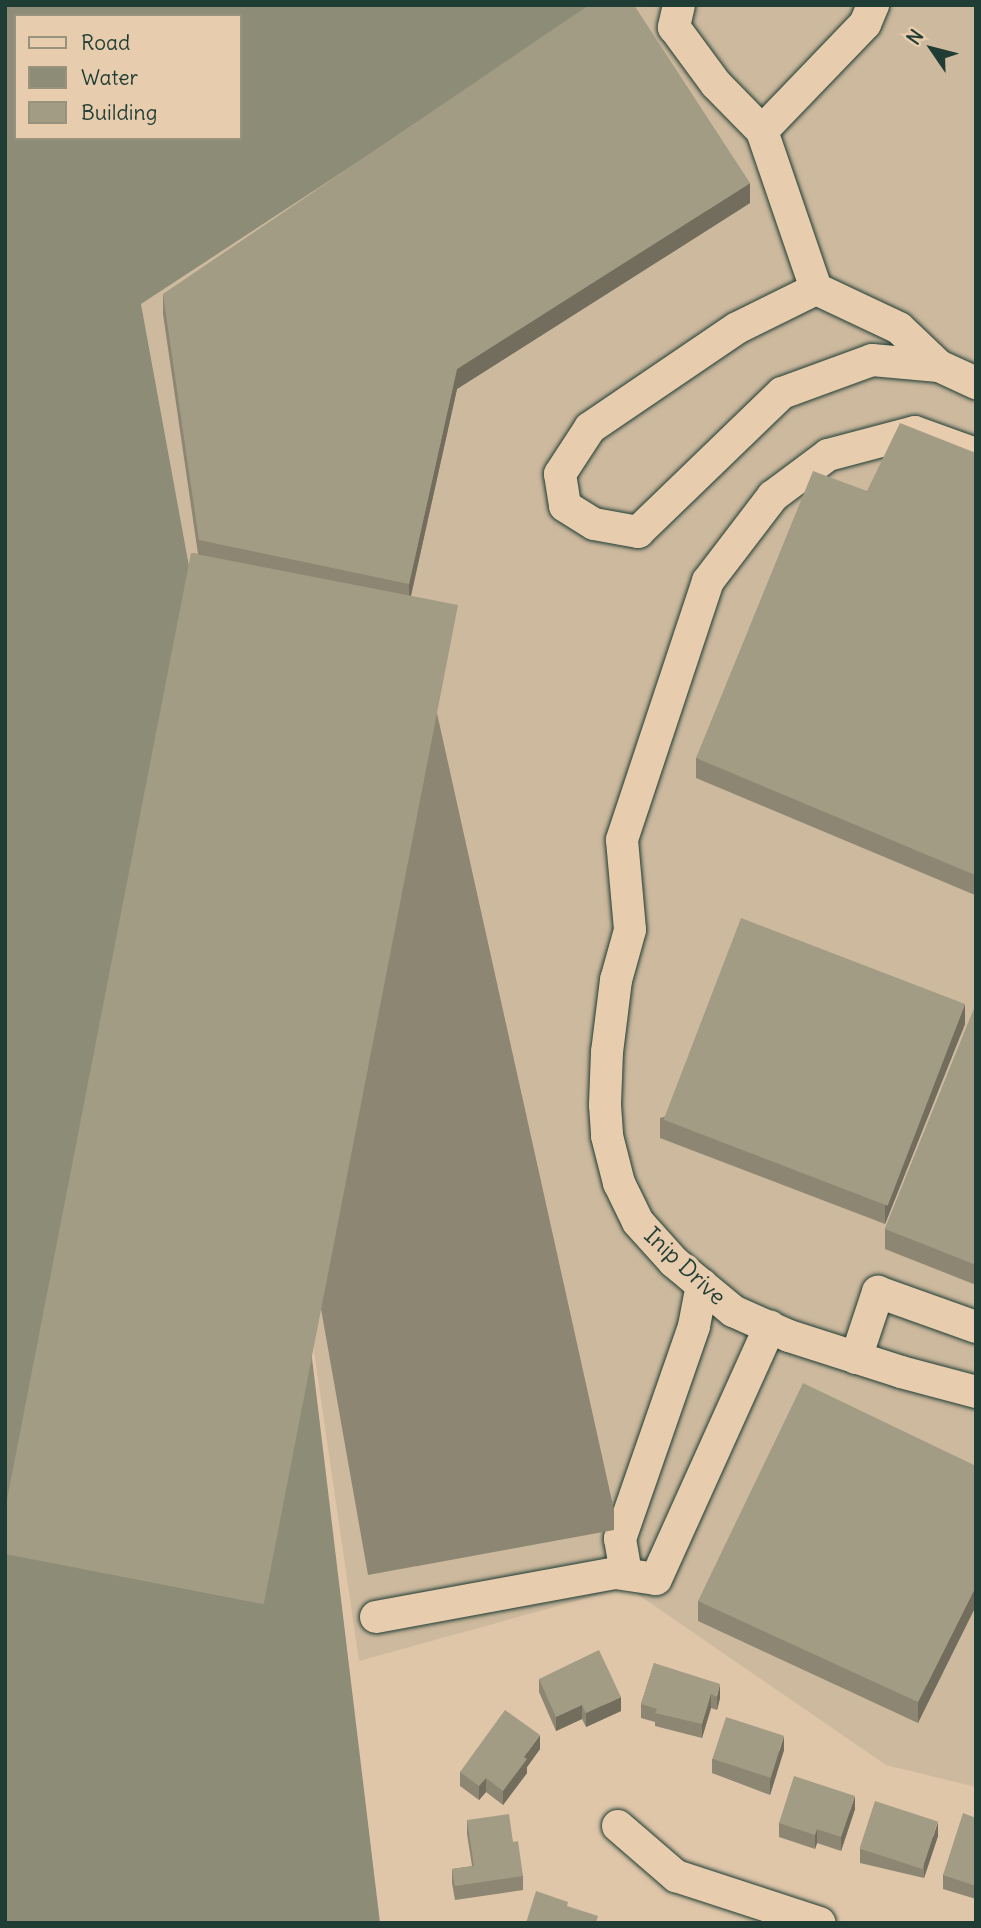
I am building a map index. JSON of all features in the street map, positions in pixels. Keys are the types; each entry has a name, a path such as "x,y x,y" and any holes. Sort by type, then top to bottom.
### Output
{"street":[{"path":"679,5 674,27 716,84 762,131 816,289 899,328 939,366 976,383"},
{"path":"762,131 865,24 873,5"},
{"path":"816,289 737,328 590,428 559,474 565,506 594,524 638,532 782,393 872,360 939,366"},
{"name":"Inip Drive","path":"976,454 915,432 828,455 773,496 708,581 622,840 630,930 616,980 607,1052 605,1105 607,1136 619,1182 638,1222 674,1262 733,1311 856,1358 976,1392"},
{"path":"626,1573 620,1539 694,1326 702,1286"},
{"path":"856,1358 878,1292 976,1326"},
{"path":"376,1617 626,1573 656,1579 770,1327"},
{"path":"618,1826 676,1876 820,1923"}],"shaded area":[{"path":"598,5 976,5 976,1787 886,1765 627,1587 359,1661 241,850 141,304"}],"water":[{"path":"5,5 598,5 141,304 241,850 296,1225 380,1923 5,1923"}],"building":[{"path":"589,5 634,5 750,183 457,369 409,584 199,540 163,294"},
{"path":"900,423 976,453 975,875 696,758 813,471 867,491"},
{"path":"191,553 458,605 264,1604 5,1554 5,1510"},
{"path":"741,918 965,1004 888,1206 664,1120"},
{"path":"976,1004 976,1265 885,1229"},
{"path":"803,1383 976,1466 976,1586 918,1702 698,1601"},
{"path":"599,1650 621,1697 586,1713 582,1705 556,1717 539,1679"},
{"path":"654,1663 720,1684 717,1696 711,1694 702,1724 655,1713 657,1709 641,1704"},
{"path":"505,1710 540,1735 524,1757 527,1759 503,1791 486,1778 479,1786 460,1772"},
{"path":"726,1717 784,1736 770,1778 712,1759"},
{"path":"794,1776 855,1796 841,1837 817,1829 815,1835 779,1823"},
{"path":"875,1801 938,1821 922,1869 860,1849"},
{"path":"963,1813 976,1818 976,1886 943,1875"},
{"path":"509,1814 513,1842 518,1841 523,1876 455,1886 452,1869 474,1866 467,1820"},
{"path":"536,1891 568,1902 567,1906 598,1916 596,1923 526,1923"}]}
